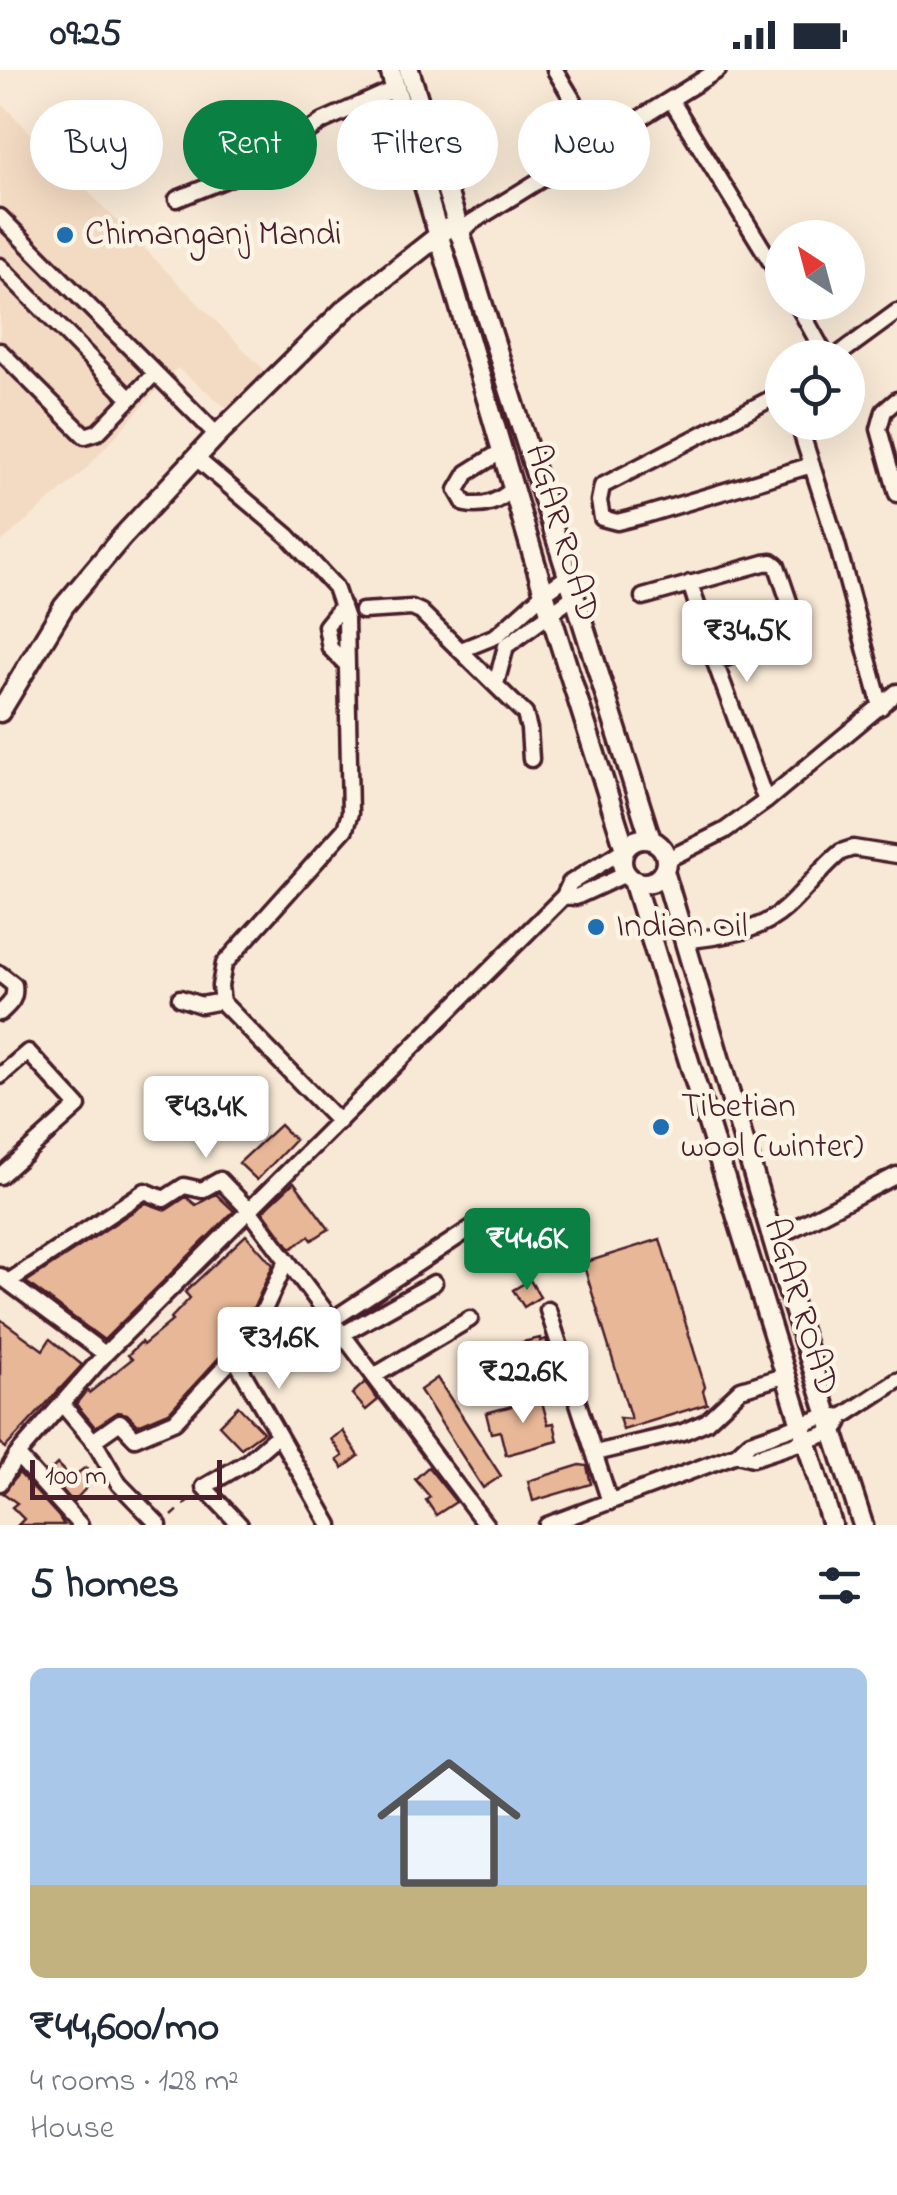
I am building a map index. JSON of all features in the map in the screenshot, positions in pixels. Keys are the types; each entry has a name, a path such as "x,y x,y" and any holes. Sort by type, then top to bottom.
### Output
{"main road":[{"path":"409,70 454,232"},
{"path":"392,79 454,232 652,840 663,849 684,940 773,1239 836,1421 863,1525"},
{"path":"0,712 64,606 122,536 344,310 454,232"},
{"name":"AGAR ROAD","path":"454,232 481,379 625,849 622,863 832,1525"},
{"path":"481,379 502,372"},
{"path":"625,849 636,840 652,840"},
{"path":"629,877 647,883 665,865"}],"street":[{"path":"555,70 573,100"},
{"path":"650,113 718,70"},
{"path":"177,199 254,168 392,79"},
{"path":"671,100 765,252"},
{"path":"454,232 524,190"},
{"path":"0,217 217,436"},
{"path":"0,266 130,398"},
{"path":"859,340 897,312"},
{"path":"0,351 85,436 98,432 155,373"},
{"path":"765,402 609,481 600,491 602,518 617,522 645,515 812,465"},
{"path":"895,406 880,418 879,429 897,494"},
{"path":"804,440 881,706"},
{"path":"502,451 467,473 457,490 465,504 474,506 495,502 514,490"},
{"path":"196,458 315,562 336,587 346,620 350,814 345,829 224,964 220,986 222,1001 339,1122"},
{"path":"643,597 772,562 780,572 798,621 784,636 715,662"},
{"path":"461,650 502,641 547,602 566,577"},
{"path":"690,583 766,801"},
{"path":"547,602 573,597"},
{"path":"362,611 416,609 525,714 531,759"},
{"path":"496,684 502,641"},
{"path":"665,865 766,801 897,692"},
{"path":"684,940 735,934 762,924 784,910 841,852 853,848 897,855"},
{"path":"0,1483 17,1454 104,1354 564,896 570,883 625,849"},
{"path":"564,896 576,897 629,877"},
{"path":"0,974 14,984 15,994 0,1012"},
{"path":"180,998 201,1005 222,1001"},
{"path":"0,1076 28,1052 78,1106 0,1176"},
{"path":"773,1239 897,1176"},
{"path":"104,1354 4,1279 148,1190 164,1199 184,1186 202,1190 220,1180 249,1210 486,1525"},
{"path":"332,1320 476,1225"},
{"path":"94,1441 120,1422 135,1438 175,1422 234,1358 264,1310 286,1260"},
{"path":"342,1334 434,1284"},
{"path":"548,1310 610,1502"},
{"path":"374,1376 470,1319"},
{"path":"234,1358 330,1525"},
{"path":"596,1453 683,1432 706,1422 741,1389 787,1375"},
{"path":"547,1525 737,1454 753,1458 836,1421 897,1381"},
{"path":"62,1404 94,1441 119,1484 160,1525"},
{"path":"240,1525 204,1487 246,1462 278,1435"},
{"path":"17,1454 80,1525"}],"path":[{"path":"160,1525 204,1487"}],"shaded area":[{"name":"Chimanganj Mandi","path":"0,102 30,132 30,190 87,190 264,370 227,408 177,368 83,472 0,543"}],"building":[{"path":"280,1125 295,1140 257,1180 239,1163"},
{"path":"294,1182 329,1229 312,1240 309,1236 291,1249 263,1211"},
{"path":"216,1194 234,1211 104,1340 26,1282 146,1203 166,1210 186,1197 196,1205"},
{"path":"246,1235 273,1265 255,1305 226,1350 169,1412 138,1425 127,1414 118,1412 95,1427 76,1404 87,1390 89,1393 132,1359 128,1355 141,1342 143,1345 172,1321 190,1298 185,1292"},
{"path":"660,1239 707,1404 623,1430 619,1418 631,1419 583,1263"},
{"path":"530,1280 540,1297 524,1307 513,1290"},
{"path":"0,1319 43,1350 50,1339 82,1365 5,1448 0,1442"},
{"path":"546,1339 560,1386 537,1391 523,1342"},
{"path":"437,1378 501,1476 483,1488 420,1390"},
{"path":"365,1382 378,1400 366,1410 352,1394"},
{"path":"541,1398 548,1424 554,1423 558,1441 506,1455 500,1431 491,1433 486,1413"},
{"path":"238,1406 263,1432 241,1448 219,1425"},
{"path":"343,1431 359,1456 343,1468 337,1460 343,1456 331,1439"},
{"path":"57,1464 71,1478 86,1467 95,1479 73,1502 48,1473"},
{"path":"587,1466 591,1484 533,1501 528,1481"},
{"path":"428,1467 456,1502 436,1515 426,1500 430,1497 415,1479"},
{"path":"19,1473 64,1525 18,1525 24,1519 12,1507 17,1503 3,1493"}],"place":[{"name":"Chimanganj Mandi","path":"65,235"},
{"name":"Indian Oil","path":"596,927"},
{"name":"Tibetian wool (winter)","path":"661,1127"}]}
